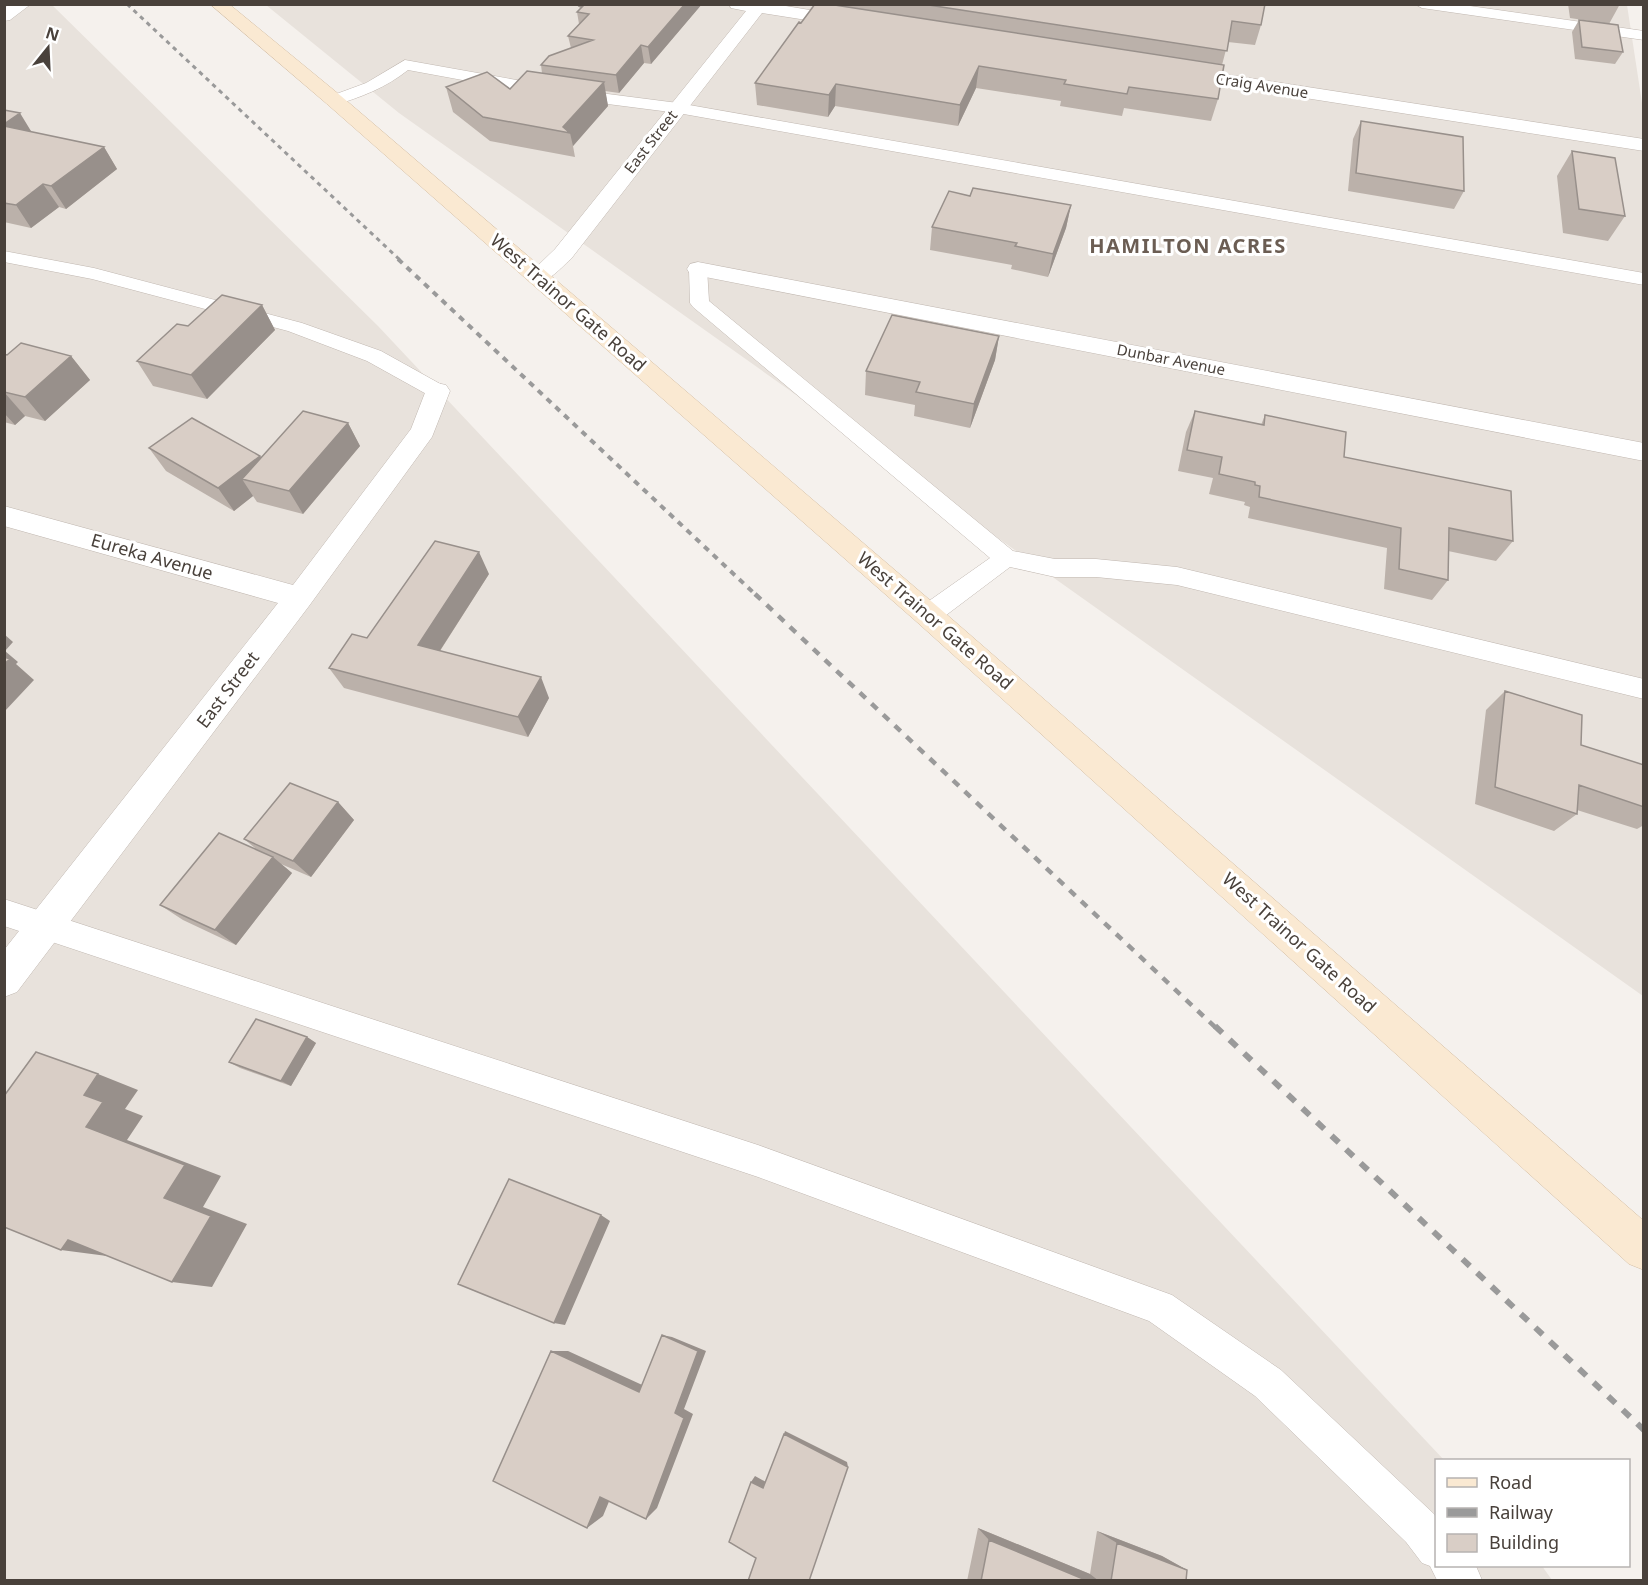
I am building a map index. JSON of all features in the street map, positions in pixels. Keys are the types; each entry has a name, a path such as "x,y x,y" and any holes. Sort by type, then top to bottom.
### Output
{"main road":[{"name":"West Trainor Gate Road","path":"218,4 334,100 928,615 1644,1249"}],"street":[{"path":"4,16 23,4"},
{"path":"751,6 864,24"},
{"name":"East Street","path":"538,276 563,254 678,108 751,6"},
{"name":"Craig Avenue","path":"1159,70 1644,145"},
{"name":"Dunbar Avenue","path":"698,269 1644,452"},
{"name":"East Street","path":"4,980 299,598 423,431 437,392"},
{"name":"Eureka Avenue","path":"4,516 299,598"}],"lane":[{"path":"1422,4 1644,36"},
{"path":"334,100 372,87 405,65 561,93 678,108 1644,279"},
{"path":"4,256 94,274 295,327 374,356 437,392"},
{"path":"698,269 700,303 1006,558 1055,568 1096,568 1177,576 1644,689"},
{"path":"928,615 1006,558"},
{"path":"4,912 758,1161 1160,1306 1268,1383 1420,1528 1435,1547"},
{"path":"1451,1567 1462,1581"}],"shaded area":[{"path":"51,4 378,326 1443,1459 1435,1459 1435,1567 1543,1567 1552,1580 5,1580 4,5"},
{"path":"266,5 1627,5 1644,116 1643,996 399,113"}],"building":[{"path":"580,4 685,4 648,47 641,45 616,75 541,65 549,56 593,40 568,36 589,14 577,12 583,6 579,6"},
{"path":"815,4 828,4 1224,65 1218,99 1129,87 1127,94 1064,84 1066,80 979,66 960,105 836,84 829,95 755,83 799,22 801,23"},
{"path":"922,4 1265,4 1261,25 1232,21 1227,51"},
{"path":"1579,20 1618,25 1623,52 1582,47"},
{"path":"527,71 604,82 563,127 570,133 483,117 446,87 487,72 510,89"},
{"path":"4,110 20,113 4,124"},
{"path":"1361,121 1463,137 1464,191 1356,173"},
{"path":"4,126 104,147 51,186 43,184 16,205 4,203"},
{"path":"1572,151 1615,158 1625,216 1579,209"},
{"path":"973,188 1071,205 1053,254 1015,246 1017,243 932,227 949,191 970,196"},
{"path":"222,295 262,305 191,375 137,361 177,324 188,326"},
{"path":"892,315 999,336 974,404 916,392 920,382 866,371"},
{"path":"21,343 71,356 25,397 4,392 4,354 7,355"},
{"path":"303,411 348,423 289,491 242,479"},
{"path":"1195,411 1264,425 1265,415 1346,432 1344,457 1511,491 1513,541 1449,528 1448,580 1399,569 1401,528 1259,497 1260,486 1255,485 1255,482 1219,474 1222,457 1187,450"},
{"path":"192,418 260,456 218,488 149,448"},
{"path":"435,541 479,552 418,645 541,677 518,717 329,668 352,634 367,638"},
{"path":"1505,691 1582,715 1581,745 1644,765 1644,807 1579,785 1577,814 1495,787"},
{"path":"290,783 338,802 293,861 244,839"},
{"path":"219,833 273,857 215,930 160,905"},
{"path":"256,1019 307,1037 281,1081 229,1062"},
{"path":"36,1052 98,1074 84,1095 103,1102 86,1127 185,1165 164,1198 211,1216 172,1282 68,1240 61,1250 4,1227 4,1096"},
{"path":"509,1179 601,1215 554,1323 458,1284"},
{"path":"662,1335 698,1351 675,1413 684,1418 646,1519 600,1497 587,1528 493,1481 551,1351 639,1392"},
{"path":"784,1434 848,1467 809,1581 748,1581 756,1558 729,1542 751,1482 763,1488"},
{"path":"989,1540 1088,1581 981,1581"},
{"path":"1117,1543 1187,1570 1186,1581 1111,1581"}],"railway":[{"path":"127,4 400,260"},
{"path":"398,259 756,595"},
{"path":"755,594 1216,1028"},
{"path":"1215,1026 1644,1430"}],"district":[{"name":"HAMILTON ACRES","path":"1188,246"}]}
